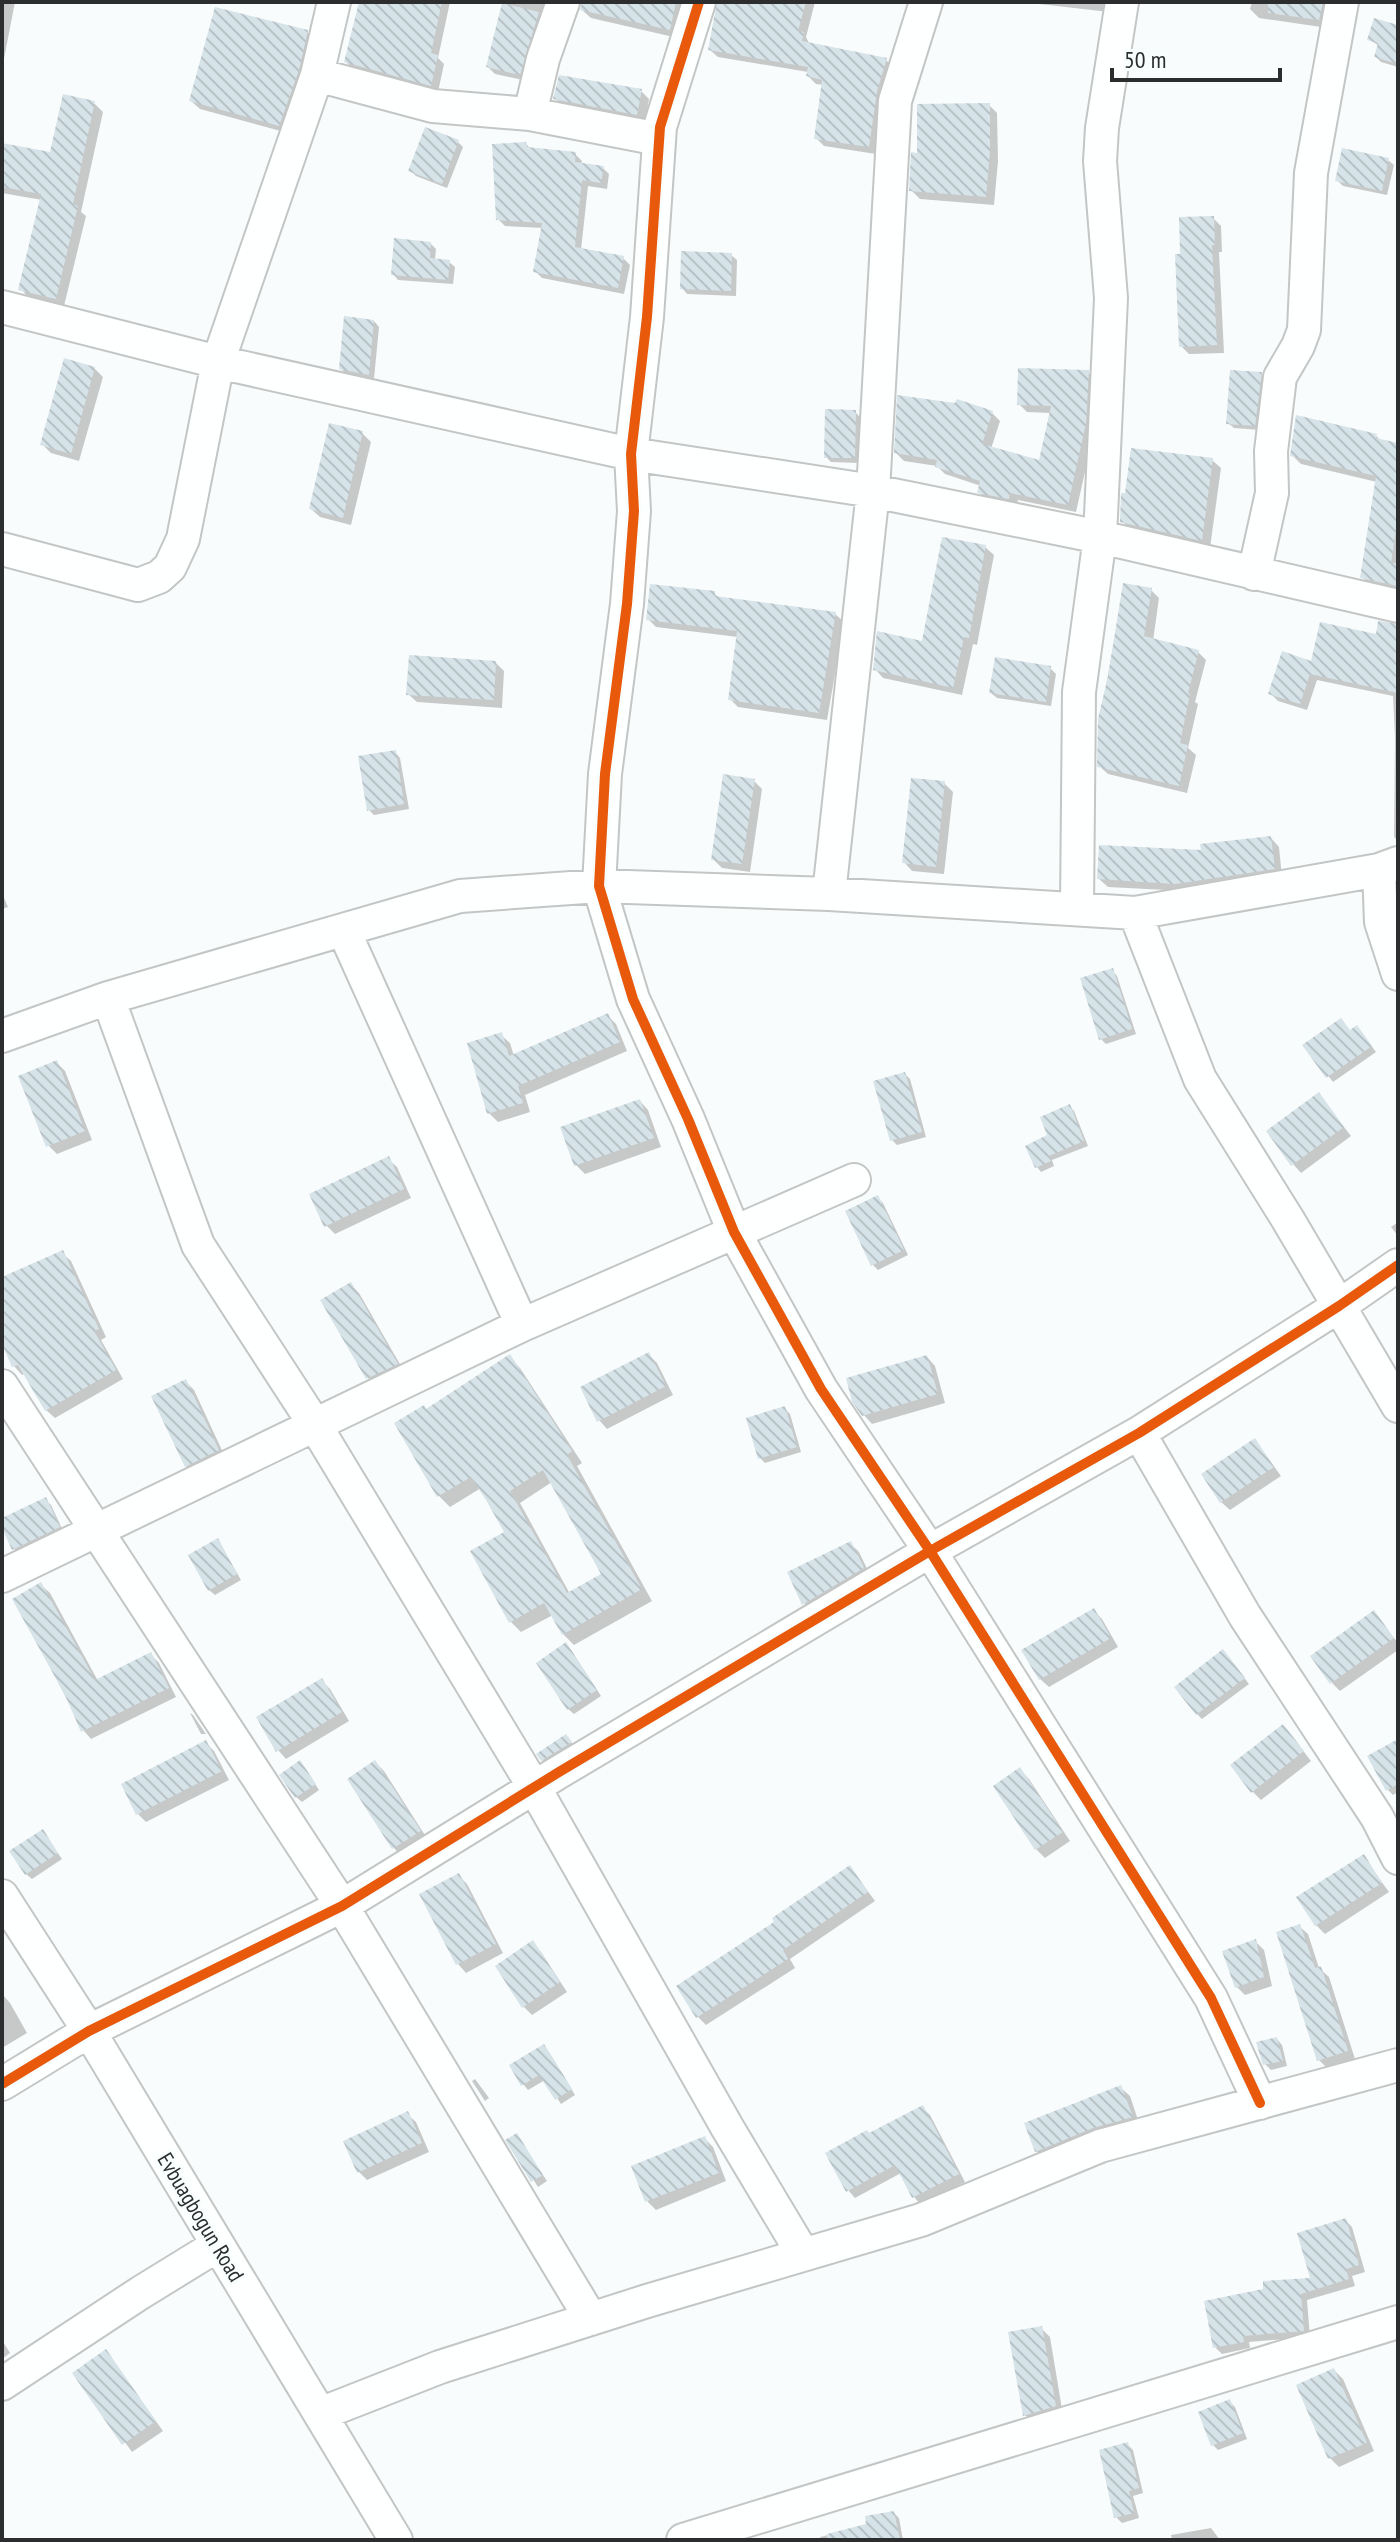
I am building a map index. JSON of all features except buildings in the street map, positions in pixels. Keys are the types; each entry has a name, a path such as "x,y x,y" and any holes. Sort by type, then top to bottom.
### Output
{"street":[{"path":"2,549 138,585 159,577 170,567 183,539 218,362 317,75 334,2"},
{"path":"530,114 543,59 563,2"},
{"path":"699,2 660,127 647,317 631,454 634,511 627,604 605,774 599,886 633,999 688,1119 734,1232 821,1389 930,1551 1211,1998 1260,2103"},
{"path":"829,894 873,491 895,101 926,2"},
{"path":"1077,908 1079,692 1100,537 1111,298 1100,161 1102,128 1122,2"},
{"path":"1254,574 1272,493 1271,451 1280,377 1304,330 1311,173 1342,2"},
{"path":"317,75 433,106 530,114 659,139"},
{"path":"2,307 218,362 631,454 873,491 1100,537 1398,606"},
{"path":"2,1036 108,998 460,896 599,886 829,894 1135,913 1389,867 1381,922 1398,974"},
{"path":"1135,913 1200,1079 1398,1406"},
{"path":"344,931 522,1325"},
{"path":"108,998 198,1245 315,1425 534,1787 727,2127 803,2254"},
{"path":"2,1576 522,1325 854,1180"},
{"path":"2,2084 89,2031 342,1906 534,1787 930,1551 1139,1433 1398,1265"},
{"path":"2,1386 342,1906 591,2319"},
{"path":"1139,1433 1245,1616 1377,1817 1398,1858"},
{"name":"Evbuagbogun Road","path":"2,1896 89,2031 396,2540"},
{"path":"320,2414 440,2367 921,2220 1100,2146 1398,2065"},
{"path":"2,2384 218,2245"},
{"path":"683,2540 1398,2322"}],"cycle path":[{"path":"699,2 660,127 647,317 631,454 634,511 627,604 605,774 599,886 633,999 688,1119 734,1232 821,1389 930,1551 1211,1998 1260,2103"},
{"path":"2,2084 89,2031 342,1906 559,1772 930,1551 1139,1433 1398,1265"}]}
